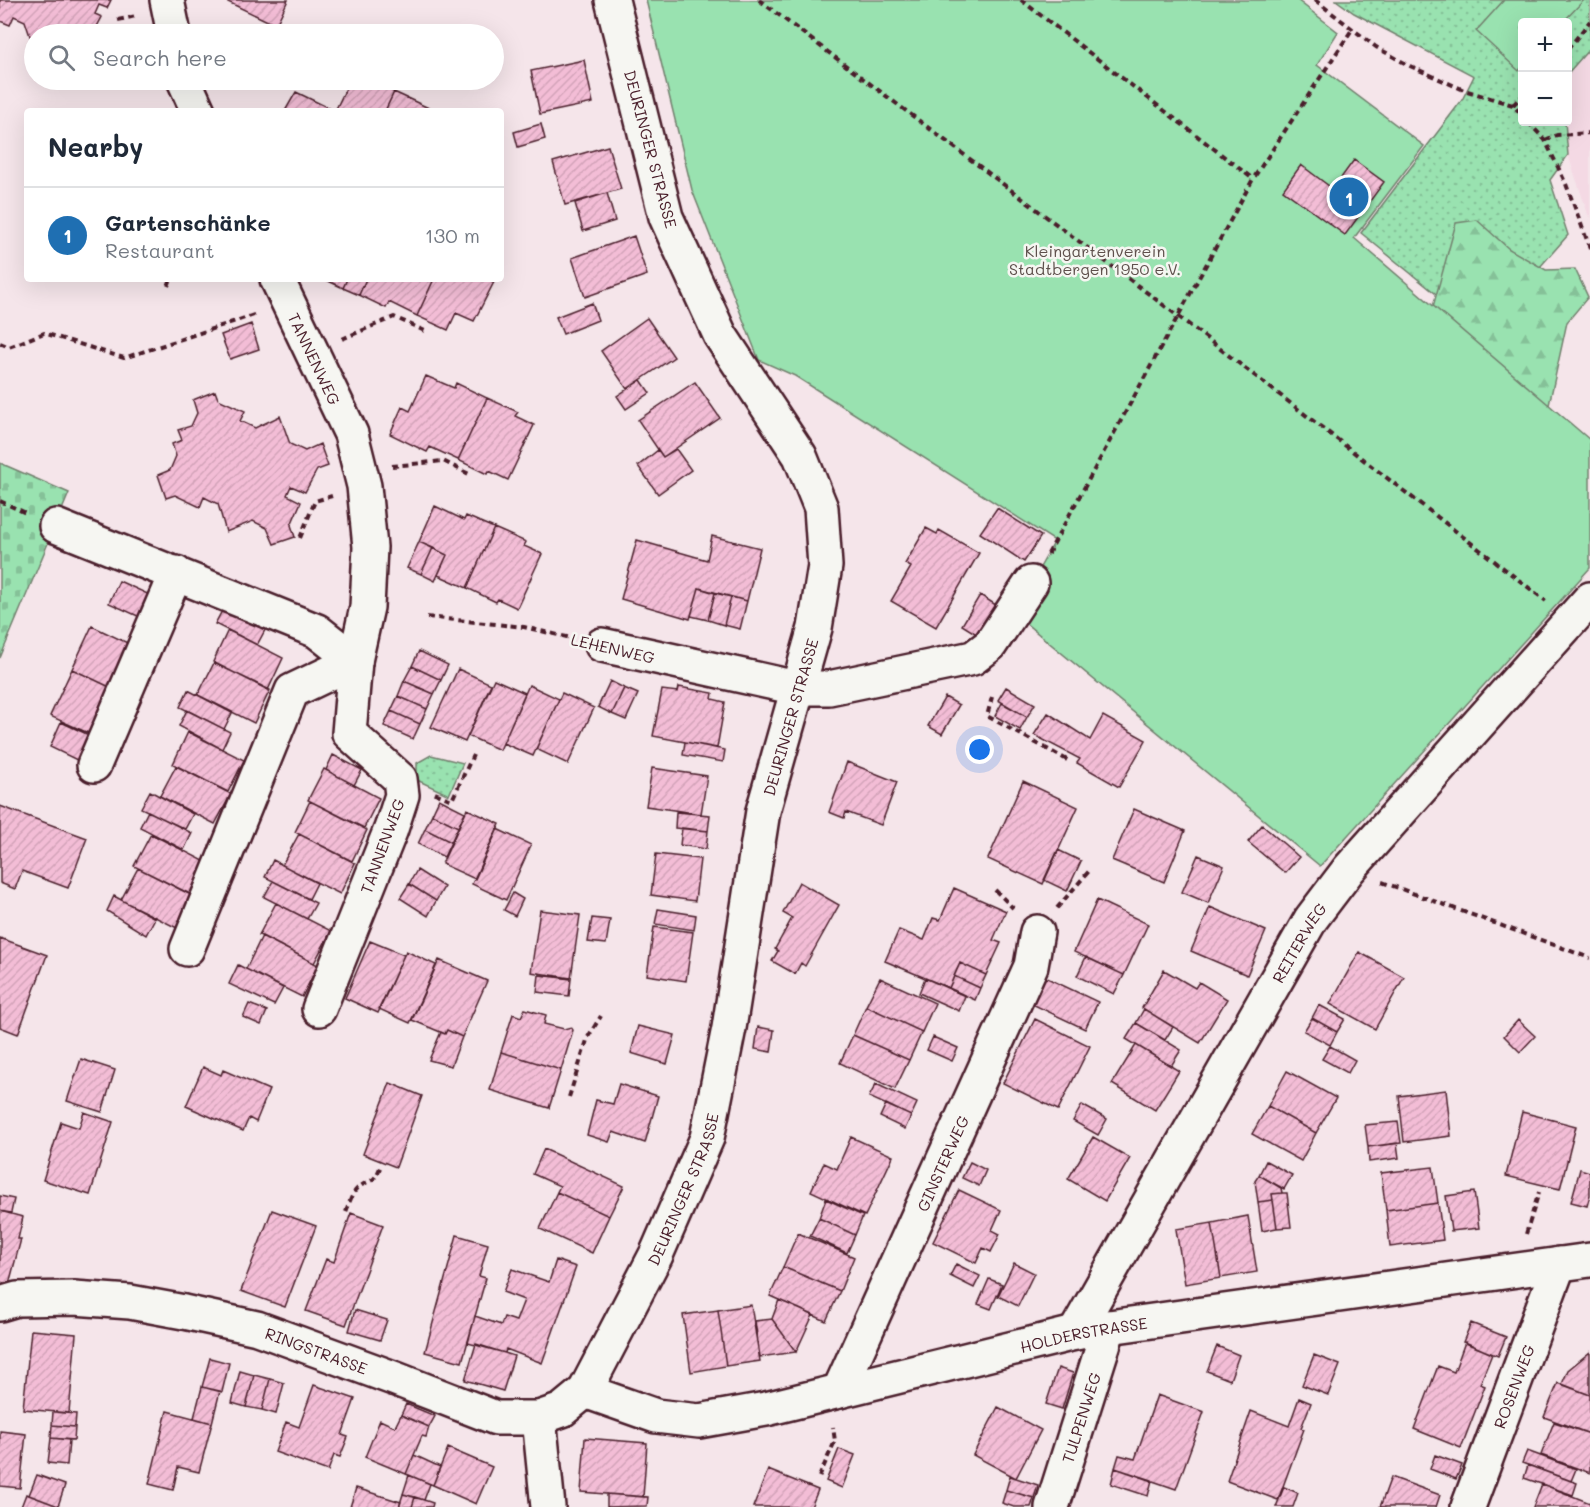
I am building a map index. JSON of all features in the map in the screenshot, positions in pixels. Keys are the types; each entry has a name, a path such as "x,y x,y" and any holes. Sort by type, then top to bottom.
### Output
{"street":[{"path":"167,0 172,24"},
{"name":"DEURINGER STRASSE","path":"538,1418 562,1410 585,1391 656,1255 706,1138 729,1028 763,811 815,628 825,566 821,508 800,456 720,335 666,217 612,0"},
{"path":"189,90 197,108"},
{"name":"TANNENWEG","path":"283,291 351,434 362,478 370,547 366,607 355,661 349,733 400,779 402,795 391,829 319,1009"},
{"path":"56,526 317,631 355,661 292,691 187,949"},
{"path":"94,765 176,573"},
{"name":"LEHENWEG","path":"602,645 797,688 829,688 973,658 990,645 1031,583"},
{"name":"REITERWEG","path":"1075,1333 1311,919 1349,869 1580,610"},
{"name":"GINSTERWEG","path":"834,1393 1031,966 1037,932"},
{"name":"HOLDERSTRASSE","path":"585,1391 656,1416 699,1421 766,1409 1075,1333 1575,1262"},
{"name":"ROSENWEG","path":"1468,1507 1575,1262"},
{"name":"RINGSTRASSE","path":"0,1304 17,1299 74,1298 130,1302 184,1312 257,1328 496,1418 538,1418"},
{"name":"TULPENWEG","path":"1052,1507 1109,1327"},
{"path":"538,1418 548,1507"}],"path":[{"path":"759,0 1177,315 1554,608 1580,610"},
{"path":"1021,0 1253,179"},
{"path":"1315,0 1377,47 1410,66 1464,90 1513,105 1518,111"},
{"path":"1572,44 1590,21"},
{"path":"1031,583 1253,179 1353,28"},
{"path":"1513,105 1518,100"},
{"path":"1532,126 1545,140 1566,184 1590,248"},
{"path":"1545,140 1557,135 1590,133"},
{"path":"168,286 170,282"},
{"name":"TANNENWEG","path":"0,343 9,348 44,333 124,358 283,291"},
{"path":"312,351 394,318 427,332"},
{"path":"300,538 315,501 362,478 443,461 470,474"},
{"name":"LEHENWEG","path":"427,617 524,627 602,645"},
{"path":"992,697 987,716 1069,761"},
{"path":"400,779 452,800 473,755"},
{"path":"1349,869 1590,958"},
{"path":"569,1097 588,1037 601,1016"},
{"path":"346,1212 358,1188 373,1181 381,1166"},
{"path":"1515,1270 1539,1192"},
{"path":"819,1478 834,1441 834,1393"}],"shaded area":[{"path":"1590,48 1590,220 1568,155 1565,126 1572,126 1572,68"}],"green space":[{"name":"Kleingartenverein Stadtbergen 1950 e.V.","path":"646,0 1297,0 1338,32 1317,65 1424,146 1354,238 1590,440 1590,568 1320,866 1012,612 1055,541 795,376 759,360 692,190"},
{"path":"1336,0 1590,0 1590,48 1572,68 1572,18 1518,18 1518,126 1565,126 1568,155 1550,180 1568,235 1483,332 1361,233 1462,100 1474,76 1354,13"},
{"path":"1504,0 1584,0 1567,18 1518,18 1518,70 1476,31"},
{"path":"1477,220 1509,249 1546,270 1575,269 1588,297 1567,322 1549,405 1524,405 1431,314 1456,223"},
{"path":"0,463 69,493 0,658"},
{"path":"431,755 463,763 449,795 417,780 417,763"}],"building":[{"path":"0,0 111,0 107,8 99,5 95,14 102,17 98,24 26,24 25,21 14,16 10,25 0,21"},
{"path":"224,0 288,0 276,24"},
{"path":"584,60 593,103 540,114 531,71"},
{"path":"345,90 390,90 394,92 386,108 336,108"},
{"path":"296,92 329,108 287,108"},
{"path":"394,92 429,108 386,108"},
{"path":"541,124 545,139 518,147 514,132"},
{"path":"608,146 621,189 565,205 553,162"},
{"path":"1354,160 1384,182 1345,235 1283,190 1301,165 1333,189"},
{"path":"607,193 615,221 583,231 575,203"},
{"path":"634,236 647,275 585,297 572,258"},
{"path":"330,282 346,282 343,288"},
{"path":"346,282 365,282 359,295 343,288"},
{"path":"365,282 433,282 417,316 389,302 386,308 359,295"},
{"path":"433,282 494,282 474,321 456,313 448,330 417,316"},
{"path":"592,303 598,320 563,334 556,317"},
{"path":"647,318 674,357 627,389 601,351"},
{"path":"251,324 259,349 230,359 221,335"},
{"path":"426,376 454,388 456,383 487,398 458,460 430,447 427,452 390,434 402,407 410,411"},
{"path":"641,380 650,393 626,409 617,396"},
{"path":"695,382 720,418 663,457 638,420"},
{"path":"215,391 218,399 245,411 240,421 255,428 280,416 290,444 305,451 320,444 328,466 317,470 305,492 291,486 287,495 301,502 291,525 295,537 274,544 267,528 253,521 226,532 218,504 204,497 200,507 175,495 166,498 158,475 170,470 176,456 172,444 182,440 178,430 191,426 197,413 193,400"},
{"path":"487,398 518,412 515,416 534,425 508,480 489,471 487,474 458,460"},
{"path":"676,449 691,470 658,494 638,466 658,450 663,457"},
{"path":"435,506 464,520 466,516 494,528 467,588 438,575 447,555 419,542"},
{"path":"997,508 1041,536 1024,562 980,533"},
{"path":"494,528 526,542 524,546 542,554 517,608 498,599 496,602 467,588"},
{"path":"926,528 937,534 939,530 979,553 936,627 891,601 911,567 905,564"},
{"path":"712,536 760,548 747,601 699,588 690,619 621,599 637,540 707,560"},
{"path":"419,542 433,548 421,574 407,568"},
{"path":"433,548 447,555 435,581 421,574"},
{"path":"119,581 150,595 140,617 109,603"},
{"path":"699,588 715,593 708,620 691,616"},
{"path":"715,593 731,597 724,625 708,620"},
{"path":"980,595 996,605 978,635 962,625"},
{"path":"731,597 747,601 740,629 724,625"},
{"path":"223,609 265,630 257,645 215,624"},
{"path":"92,626 136,647 116,690 72,669"},
{"path":"228,630 283,658 268,690 213,662"},
{"path":"419,651 448,665 441,680 412,666"},
{"path":"214,663 270,690 254,723 198,695"},
{"path":"412,666 441,680 434,694 404,681"},
{"path":"72,669 116,690 95,736 50,716"},
{"path":"458,669 491,684 465,742 431,727"},
{"path":"494,679 525,693 500,750 468,736"},
{"path":"404,681 434,694 427,709 398,696"},
{"path":"610,681 624,688 612,714 598,707"},
{"path":"529,685 559,699 533,756 503,743"},
{"path":"679,687 713,693 712,699 725,702 717,748 653,736 662,690 678,692"},
{"path":"1006,687 1035,704 1027,717 998,700"},
{"path":"624,688 638,694 626,720 612,714"},
{"path":"188,690 232,713 224,729 180,707"},
{"path":"562,693 594,708 568,764 536,749"},
{"path":"398,696 427,709 420,724 391,711"},
{"path":"945,697 959,705 942,734 928,726"},
{"path":"1002,703 1027,717 1020,730 995,716"},
{"path":"187,710 230,732 222,749 179,726"},
{"path":"391,711 420,724 413,739 384,726"},
{"path":"1048,713 1090,740 1103,716 1146,740 1119,787 1077,763 1080,759 1034,735"},
{"path":"61,722 91,736 79,761 50,747"},
{"path":"188,732 244,760 228,792 173,764"},
{"path":"685,742 725,750 723,762 683,755"},
{"path":"333,755 362,770 354,785 326,770"},
{"path":"847,762 897,782 881,825 846,812 844,818 829,812"},
{"path":"176,766 231,794 215,824 160,796"},
{"path":"652,768 707,776 701,814 646,806"},
{"path":"324,769 379,798 364,828 308,800"},
{"path":"1023,781 1078,807 1043,884 988,859"},
{"path":"150,791 193,814 185,829 141,808"},
{"path":"439,799 465,812 458,827 432,814"},
{"path":"310,801 367,830 352,861 295,832"},
{"path":"0,806 87,838 68,888 22,871 15,889 0,883"},
{"path":"467,809 500,824 475,879 442,864"},
{"path":"1134,809 1185,831 1164,882 1112,860"},
{"path":"148,811 192,833 184,850 140,827"},
{"path":"676,812 710,815 708,831 675,828"},
{"path":"432,814 458,827 451,842 425,829"},
{"path":"1262,825 1299,857 1285,873 1248,842"},
{"path":"682,828 708,831 706,849 680,845"},
{"path":"425,829 451,842 444,857 418,844"},
{"path":"497,829 531,845 506,900 472,884"},
{"path":"151,834 206,862 190,894 134,866"},
{"path":"299,834 355,863 340,894 282,865"},
{"path":"1058,850 1081,861 1067,891 1044,880"},
{"path":"656,854 700,859 695,901 651,895"},
{"path":"1198,855 1224,866 1208,903 1182,892"},
{"path":"273,860 317,883 309,899 265,877"},
{"path":"138,868 193,896 177,928 121,900"},
{"path":"417,870 444,887 436,901 409,884"},
{"path":"273,881 316,903 307,919 264,897"},
{"path":"799,882 839,905 805,966 801,963 795,974 772,961 778,951 775,949 792,918 783,913"},
{"path":"409,884 436,901 428,916 400,898"},
{"path":"954,888 1006,911 993,940 1001,943 986,975 960,963 949,988 885,961 899,930 924,940 933,918 940,920"},
{"path":"513,893 523,899 515,916 504,910"},
{"path":"114,896 155,918 146,935 107,911"},
{"path":"1097,900 1148,924 1124,975 1074,952"},
{"path":"276,903 331,931 314,963 259,935"},
{"path":"1210,907 1266,931 1247,975 1191,951"},
{"path":"658,909 696,915 694,930 655,924"},
{"path":"540,910 580,915 571,978 531,972"},
{"path":"592,918 610,920 606,944 588,942"},
{"path":"654,927 693,932 686,981 647,975"},
{"path":"262,936 318,965 302,997 246,969"},
{"path":"0,938 47,955 18,1034 0,1027"},
{"path":"370,941 404,955 378,1013 345,998"},
{"path":"406,951 436,965 410,1023 379,1009"},
{"path":"1359,952 1404,977 1375,1029 1330,1004"},
{"path":"1086,957 1124,975 1114,994 1077,976"},
{"path":"439,960 487,981 462,1037 447,1030 445,1034 412,1020"},
{"path":"960,963 986,975 980,988 954,976"},
{"path":"238,965 283,988 274,1005 229,984"},
{"path":"1164,970 1195,988 1199,982 1227,999 1200,1043 1142,1008"},
{"path":"539,975 571,979 569,996 537,992"},
{"path":"954,976 980,988 975,1000 949,988"},
{"path":"1045,977 1098,1002 1085,1029 1032,1004"},
{"path":"880,978 935,1003 922,1032 866,1006"},
{"path":"925,978 965,996 959,1011 919,993"},
{"path":"249,1004 267,1011 261,1025 243,1017"},
{"path":"1319,1005 1345,1019 1337,1032 1312,1018"},
{"path":"866,1006 922,1032 909,1060 853,1035"},
{"path":"525,1009 546,1015 544,1024 564,1029 571,1027 573,1030 561,1070 501,1052 513,1014 521,1017"},
{"path":"1144,1009 1173,1027 1165,1040 1136,1023"},
{"path":"1312,1018 1337,1032 1330,1045 1304,1031"},
{"path":"1035,1019 1090,1046 1058,1110 1003,1083"},
{"path":"1518,1020 1535,1036 1520,1052 1504,1036"},
{"path":"1136,1023 1181,1050 1171,1066 1126,1039"},
{"path":"638,1026 675,1035 667,1064 631,1053"},
{"path":"758,1027 774,1030 771,1052 755,1049"},
{"path":"447,1030 462,1037 451,1066 429,1060 441,1032 445,1034"},
{"path":"853,1035 909,1060 895,1089 840,1063"},
{"path":"933,1037 958,1048 952,1061 927,1050"},
{"path":"1136,1045 1179,1071 1155,1110 1112,1084"},
{"path":"1330,1046 1355,1060 1348,1073 1322,1059"},
{"path":"501,1052 561,1070 549,1108 490,1090"},
{"path":"81,1059 115,1070 102,1112 67,1101"},
{"path":"203,1067 221,1075 223,1070 269,1090 256,1122 249,1118 243,1131 186,1106"},
{"path":"1287,1071 1336,1098 1316,1133 1268,1106"},
{"path":"390,1083 422,1096 396,1167 363,1154"},
{"path":"619,1084 658,1096 645,1143 613,1132 609,1142 587,1135 596,1100 613,1104"},
{"path":"876,1084 917,1103 911,1116 869,1097"},
{"path":"1446,1090 1451,1136 1404,1142 1399,1096"},
{"path":"886,1104 911,1116 905,1129 880,1117"},
{"path":"1082,1105 1107,1119 1098,1135 1073,1121"},
{"path":"1268,1106 1316,1133 1301,1161 1252,1134"},
{"path":"84,1112 113,1122 90,1195 43,1180 61,1122 79,1128"},
{"path":"1522,1112 1576,1126 1560,1189 1506,1176"},
{"path":"1398,1122 1401,1143 1368,1147 1365,1125"},
{"path":"851,1137 893,1156 865,1216 811,1191 824,1163 837,1169"},
{"path":"1093,1137 1130,1158 1105,1201 1068,1179"},
{"path":"1397,1143 1399,1158 1369,1162 1368,1147"},
{"path":"544,1149 624,1186 609,1216 557,1192 560,1186 533,1174"},
{"path":"1266,1161 1292,1175 1284,1189 1259,1175"},
{"path":"970,1162 986,1170 979,1186 962,1178"},
{"path":"1433,1167 1438,1203 1386,1210 1381,1173"},
{"path":"1580,1169 1590,1172 1590,1195 1587,1206 1571,1202"},
{"path":"1259,1175 1281,1188 1282,1193 1272,1194 1273,1200 1258,1202 1255,1181"},
{"path":"959,1190 1001,1210 992,1230 1000,1234 991,1252 983,1248 976,1263 933,1242"},
{"path":"557,1192 609,1216 592,1253 540,1229"},
{"path":"1474,1192 1479,1228 1451,1231 1446,1196"},
{"path":"1287,1193 1291,1227 1277,1228 1272,1194"},
{"path":"0,1196 14,1199 11,1213 0,1211"},
{"path":"826,1199 863,1216 855,1235 819,1218"},
{"path":"1273,1200 1277,1228 1262,1231 1258,1202"},
{"path":"1438,1203 1443,1240 1390,1247 1386,1210"},
{"path":"272,1210 316,1226 285,1307 241,1291"},
{"path":"0,1211 23,1217 18,1239 21,1239 9,1284 0,1282"},
{"path":"351,1213 383,1225 346,1325 306,1311 326,1259 334,1262"},
{"path":"1248,1216 1257,1272 1221,1278 1212,1223"},
{"path":"819,1218 855,1235 847,1253 810,1236"},
{"path":"1212,1223 1221,1278 1185,1284 1176,1229"},
{"path":"798,1233 854,1257 840,1291 783,1267"},
{"path":"457,1235 488,1244 479,1276 486,1278 462,1362 425,1352"},
{"path":"556,1260 576,1267 542,1363 506,1349 505,1353 468,1343 475,1316 501,1325 504,1317 516,1321 524,1300 503,1292 512,1269 549,1282"},
{"path":"1014,1263 1034,1273 1018,1306 998,1296"},
{"path":"956,1264 980,1276 974,1288 950,1276"},
{"path":"783,1267 840,1291 826,1321 770,1296"},
{"path":"989,1279 1002,1284 991,1309 978,1304"},
{"path":"779,1300 813,1315 796,1352 772,1319"},
{"path":"751,1305 760,1361 726,1366 718,1310"},
{"path":"355,1310 387,1320 380,1340 349,1331"},
{"path":"718,1310 726,1366 691,1372 683,1315"},
{"path":"772,1319 796,1352 760,1357 755,1321"},
{"path":"1471,1323 1506,1337 1498,1356 1463,1342"},
{"path":"31,1330 76,1334 69,1413 23,1409"},
{"path":"1465,1342 1492,1354 1480,1384 1485,1386 1461,1448 1414,1429 1438,1366 1454,1372"},
{"path":"476,1344 514,1356 503,1391 465,1380"},
{"path":"1217,1346 1239,1355 1230,1380 1207,1371"},
{"path":"1590,1352 1590,1395 1562,1384 1568,1370"},
{"path":"1314,1355 1340,1365 1328,1395 1302,1385"},
{"path":"210,1358 229,1363 222,1392 202,1387"},
{"path":"1058,1368 1073,1373 1062,1409 1046,1404"},
{"path":"240,1371 254,1375 246,1407 232,1403"},
{"path":"254,1375 270,1379 262,1410 246,1407"},
{"path":"270,1379 284,1383 276,1414 262,1410"},
{"path":"1558,1383 1590,1395 1590,1434 1544,1417"},
{"path":"314,1385 355,1399 342,1435 348,1437 340,1457 334,1455 328,1471 275,1452 286,1422 299,1427"},
{"path":"202,1387 220,1391 212,1423 194,1418"},
{"path":"1157,1395 1204,1412 1176,1489 1115,1468 1119,1455 1135,1459"},
{"path":"1299,1398 1311,1403 1278,1500 1227,1481 1251,1411 1289,1426"},
{"path":"406,1404 435,1416 429,1427 401,1415"},
{"path":"998,1407 1041,1430 1016,1478 973,1455"},
{"path":"167,1411 212,1423 199,1472 178,1467 173,1490 149,1484"},
{"path":"53,1412 76,1414 75,1427 52,1425"},
{"path":"401,1415 429,1427 426,1437 422,1436 406,1474 365,1457 380,1420 395,1427"},
{"path":"1554,1422 1590,1434 1590,1473 1541,1455"},
{"path":"52,1425 75,1427 74,1440 51,1438"},
{"path":"0,1431 26,1434 20,1488 0,1486"},
{"path":"51,1438 69,1440 67,1465 48,1463"},
{"path":"585,1438 647,1443 643,1497 581,1492"},
{"path":"448,1448 492,1467 476,1504 433,1485"},
{"path":"839,1449 855,1455 842,1488 826,1481"},
{"path":"1527,1451 1576,1469 1571,1481 1522,1463"},
{"path":"414,1455 440,1467 433,1485 406,1474"},
{"path":"1435,1455 1462,1465 1456,1479 1430,1469"},
{"path":"1528,1465 1577,1483 1573,1495 1524,1478"},
{"path":"1115,1468 1152,1480 1148,1496 1111,1484"},
{"path":"768,1470 818,1490 811,1507 753,1507"},
{"path":"37,1475 65,1485 58,1506 29,1495"},
{"path":"409,1475 430,1484 424,1500 403,1494"},
{"path":"1010,1476 1038,1485 1034,1498 1006,1490"},
{"path":"1391,1477 1440,1495 1436,1507 1380,1507"},
{"path":"1542,1484 1590,1503 1590,1507 1533,1507"},
{"path":"1284,1487 1298,1493 1293,1507 1276,1507"},
{"path":"356,1488 401,1502 399,1507 350,1507"},
{"path":"1006,1490 1034,1498 1031,1507 1014,1507 1002,1503"},
{"path":"26,1494 58,1506 58,1507 21,1507"},
{"path":"403,1494 415,1497 412,1507 399,1507"},
{"path":"607,1494 648,1497 647,1506 607,1507"},
{"path":"415,1497 433,1503 432,1507 412,1507"}],"place":[{"name":"Gartenschänke","path":"1349,197"}]}
